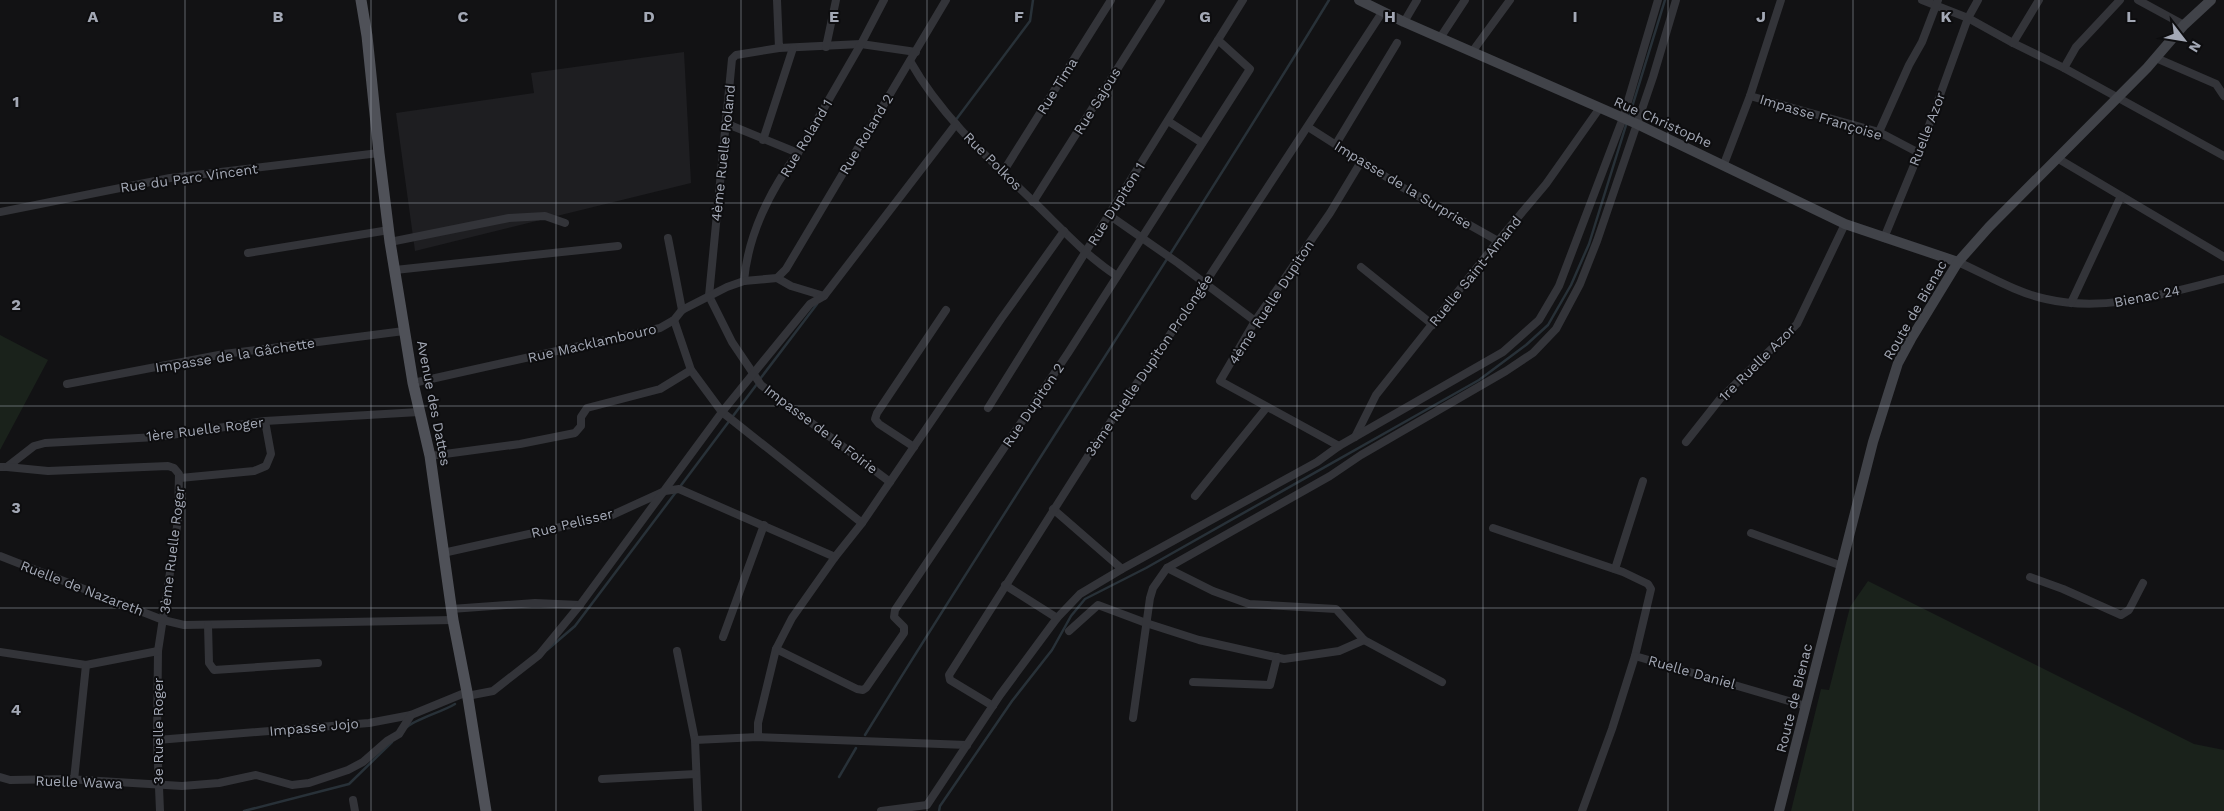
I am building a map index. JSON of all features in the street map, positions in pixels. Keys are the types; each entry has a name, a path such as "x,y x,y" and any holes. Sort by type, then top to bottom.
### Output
{"main road":[{"name":"Avenue des Dattes","path":"361,0 368,36 389,236 413,383 430,456 452,614 486,811"},
{"name":"Rue Christophe","path":"1359,0 1404,22 1724,164 1845,224 1958,262"},
{"name":"Route de Bienac","path":"1779,811 1872,442 1898,363 1958,262 2211,0"}],"street":[{"path":"777,0 779,48 862,44 916,52"},
{"path":"826,47 836,0"},
{"name":"Rue Roland 1","path":"744,281 746,258 753,233 787,168 862,44 884,0"},
{"name":"Rue Roland 2","path":"777,278 786,269 946,0"},
{"name":"Rue Tima","path":"1003,172 1111,0"},
{"name":"Rue Sajous","path":"1033,202 1161,0"},
{"name":"Rue Dupiton 1","path":"988,408 1243,0"},
{"path":"1404,22 1417,0"},
{"path":"1440,38 1466,0"},
{"path":"1472,52 1510,0"},
{"path":"881,811 927,805 993,706 1057,618 1080,594 1317,462 1356,436 1504,352 1539,320 1559,286 1623,118 1658,0"},
{"path":"1132,718 1153,588 1167,568 1475,390 1533,352 1556,328 1580,284 1598,241 1676,0"},
{"path":"1724,164 1750,96 1781,0"},
{"path":"1922,0 1936,3 1968,18 2064,68 2224,156"},
{"name":"Ruelle Azor","path":"1884,238 1919,153 1968,18 1978,0"},
{"path":"2013,43 2039,0"},
{"path":"2064,68 2076,47 2120,0"},
{"path":"2138,0 2184,26"},
{"path":"1879,132 1909,65 1922,42 1936,3"},
{"name":"3ème Ruelle Dupiton Prolongée","path":"993,706 950,680 949,675 1052,509 1205,283 1383,12"},
{"name":"Rue Dupiton 2","path":"776,649 857,689 863,690 866,688 904,633 904,628 894,617 895,610 1117,276 1250,69 1218,40"},
{"path":"1336,144 1397,43"},
{"name":"4ème Ruelle Roland","path":"709,296 725,123 734,56 779,48"},
{"path":"763,140 793,48"},
{"path":"2156,58 2216,84 2224,96"},
{"name":"Rue Polkos","path":"910,61 954,122 1085,252 1117,276"},
{"name":"Impasse Françoise","path":"1750,96 1879,132 1919,153"},
{"name":"Ruelle Saint-Amand","path":"1356,436 1376,395 1498,241 1546,184 1599,109"},
{"path":"1168,121 1202,143"},
{"name":"Impasse Jojo","path":"157,740 369,723 412,715 467,694 493,691 539,656 580,605 722,412 810,304 824,296 954,122"},
{"path":"725,123 763,140 798,152"},
{"name":"Impasse de la Surprise","path":"1308,127 1402,187 1498,241"},
{"name":"Rue du Parc Vincent","path":"0,212 170,178 379,153"},
{"path":"2057,158 2224,257"},
{"name":"4ème Ruelle Dupiton","path":"1339,446 1220,381 1255,321 1330,213 1362,160"},
{"path":"2072,303 2122,196"},
{"path":"1109,215 1163,252 1255,321"},
{"path":"248,253 389,236 509,218 545,216 564,223"},
{"name":"1re Ruelle Azor","path":"1686,442 1720,399 1796,324 1845,224"},
{"path":"758,737 758,724 776,649 792,618 835,557 862,524 1001,319 1064,231"},
{"path":"668,238 682,310"},
{"path":"395,270 618,246"},
{"name":"Bienac 24","path":"1958,262 2044,299 2072,303 2113,304 2224,279"},
{"path":"1361,267 1433,324"},
{"path":"777,278 790,286 824,296"},
{"name":"Rue Macklambouro","path":"413,383 660,328 674,320 682,310 744,281 777,278"},
{"name":"Impasse de la Foirie","path":"709,296 732,342 752,375 761,385 890,482"},
{"path":"914,448 879,424 875,419 877,413 946,310"},
{"path":"674,320 691,370 722,412 862,524"},
{"name":"Impasse de la Gâchette","path":"67,384 224,354 404,331"},
{"path":"430,456 520,444 575,433 581,426 581,417 588,408 660,389 691,370"},
{"path":"1195,496 1267,407"},
{"name":"1ère Ruelle Roger","path":"4,467 34,446 45,443 157,437 265,421 419,412"},
{"path":"180,478 254,471 266,466 270,454 265,421"},
{"name":"3ème Ruelle Roger","path":"4,467 48,471 168,466 177,470 180,478 175,546 158,651"},
{"path":"1615,570 1643,481"},
{"name":"Rue Pelisser","path":"443,553 610,516 665,491 679,489 835,557"},
{"path":"1052,509 1122,569"},
{"path":"723,638 764,526"},
{"name":"Ruelle Daniel","path":"1493,528 1615,570 1648,584 1651,589 1635,656 1806,706"},
{"path":"1751,533 1842,566"},
{"name":"Ruelle de Nazareth","path":"0,556 163,620 184,624 208,625 452,614 535,603 580,605"},
{"path":"1167,568 1213,591 1249,604 1336,609 1364,640 1442,682"},
{"path":"2030,577 2063,589 2121,615 2128,610 2143,583"},
{"path":"1005,585 1057,618"},
{"path":"1070,631 1098,605 1199,640 1284,659 1339,652 1364,640"},
{"path":"208,625 210,663 214,670 318,663"},
{"path":"0,652 86,665 158,651"},
{"name":"3e Ruelle Roger","path":"158,651 157,740 160,811"},
{"path":"677,651 695,740 698,811"},
{"path":"1582,811 1612,729 1635,656"},
{"path":"1194,682 1270,685 1277,657"},
{"path":"74,780 86,665"},
{"name":"Ruelle Wawa","path":"0,777 10,780 74,780 158,786 219,783 256,775 292,785 310,783 348,770 363,762 387,741 401,732 412,715"},
{"path":"695,740 758,737 967,745"},
{"path":"602,779 696,774"},
{"path":"353,800 355,811"}],"shaded area":[{"path":"684,52 691,183 415,251 396,113 534,93 531,73"},
{"path":"0,335 48,360 0,450"},
{"path":"1868,581 2194,744 2224,750 2224,811 1791,811 1821,689 1829,690 1850,607"}],"waterway":[{"path":"955,121 1030,21 1033,0"},
{"path":"865,735 1214,185 1329,0"},
{"path":"1629,117 1665,0"},
{"path":"939,811 940,806 1012,701 1052,650 1071,616 1085,599 1146,568 1479,380 1526,345 1548,325 1571,285 1589,244 1627,122"},
{"path":"760,379 817,304"},
{"path":"679,488 757,384"},
{"path":"547,650 575,626 676,492"},
{"path":"407,727 416,721 455,704"},
{"path":"244,811 349,784 392,742"},
{"path":"839,777 856,748"}]}
